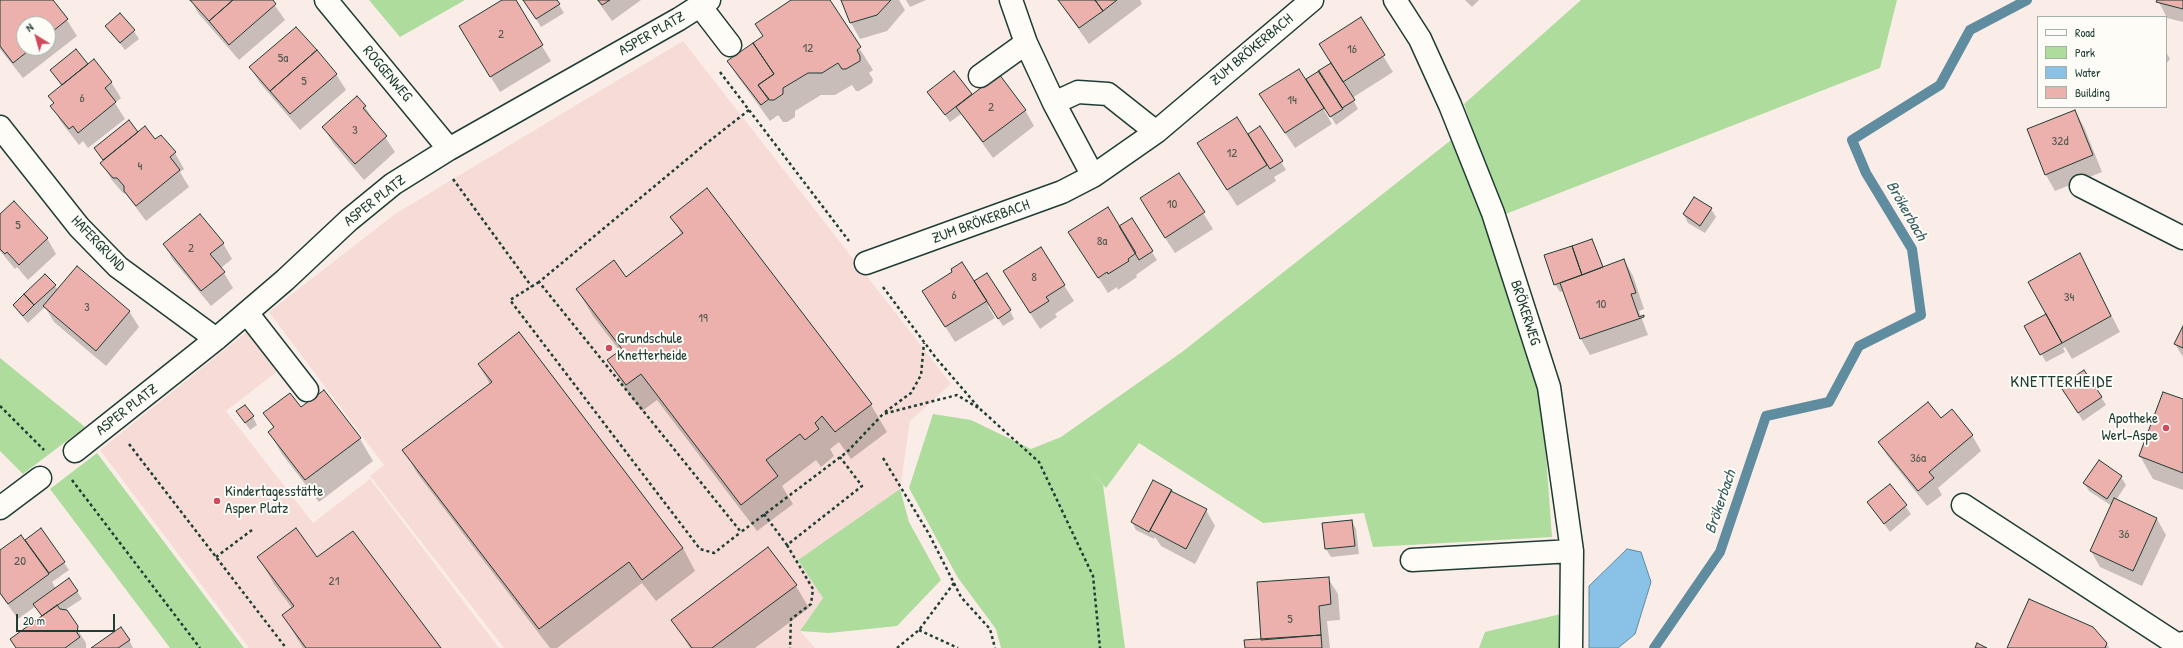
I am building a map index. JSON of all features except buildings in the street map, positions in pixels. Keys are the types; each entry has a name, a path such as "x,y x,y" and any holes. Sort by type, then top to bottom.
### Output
{"street":[{"name":"ROGGENWEG","path":"326,0 449,149"},
{"path":"1011,0 1026,43 1054,104 1093,176"},
{"name":"ZUM BRÖKERBACH","path":"866,263 1062,192 1093,176 1156,132 1312,0"},
{"name":"BRÖKERWEG","path":"1395,0 1420,39 1450,105 1495,220 1549,387 1572,551 1571,648"},
{"name":"ASPER PLATZ","path":"75,451 247,313 349,220 393,184 449,149 705,3"},
{"path":"705,3 730,45"},
{"path":"980,76 1026,43"},
{"path":"1054,104 1078,92 1108,94 1156,132"},
{"name":"HAFERGRUND","path":"0,127 79,227 118,268 216,339"},
{"path":"2081,186 2183,238"},
{"path":"247,313 307,390"},
{"path":"0,508 40,478"},
{"path":"1963,505 2182,646"},
{"path":"1412,560 1572,551"}],"path":[{"path":"717,68 866,263 924,342 980,409 1039,462 1093,576 1100,648"},
{"path":"749,110 703,146 539,282 510,300 700,549 714,553 847,452 883,414 911,393 920,375 924,342"},
{"path":"421,167 451,176 532,287"},
{"path":"539,282 740,532"},
{"path":"883,414 957,395 980,409"},
{"path":"0,406 49,454"},
{"path":"112,421 286,648"},
{"path":"788,545 862,486 840,457"},
{"path":"883,458 929,534 961,597 990,630 995,648"},
{"path":"68,475 200,648"},
{"path":"764,514 788,545 813,589 811,604 791,619 790,648"},
{"path":"216,557 252,530"},
{"path":"897,648 919,630 954,583"},
{"path":"919,630 958,648"}],"shaded area":[{"name":"Grundschule Knetterheide","path":"683,41 951,384 910,421 900,489 798,560 823,598 800,631 815,648 504,648 370,476 384,465 269,312 395,214"},
{"name":"Kindertagesstätte Asper Platz","path":"249,330 279,370 226,411 313,523 370,479 499,648 249,648 100,450"}],"green space":[{"path":"369,0 465,0 400,37"},
{"path":"1581,0 1897,0 1880,68 1503,215 1464,104"},
{"path":"1455,137 1541,388 1552,537 1373,547 1364,513 1263,523 1139,443 1106,488 1085,464 1103,485 1125,648 1001,648 996,629 958,578 909,488 933,414 971,420 1031,449 1061,437 1182,352"},
{"path":"0,358 85,427 23,474 0,451"},
{"path":"97,453 244,648 170,648 50,489"},
{"path":"900,489 909,522 941,580 897,626 829,633 800,631 823,598 798,560"},
{"path":"1561,614 1560,648 1479,648 1485,632"}],"water":[{"path":"1627,549 1641,552 1651,582 1635,634 1618,648 1589,648 1589,586"}],"waterway":[{"name":"Brökerbach","path":"1654,648 1720,552 1766,416 1829,402 1859,346 1921,315 1912,249 1866,173 1852,140 1940,85 1970,30 2027,0"}],"place":[{"name":"Grundschule Knetterheide","path":"609,348"},
{"name":"Apotheke Werl-Aspe","path":"2166,428"},
{"name":"Kindertagesstätte Asper Platz","path":"217,501"}],"district":[{"name":"KNETTERHEIDE","path":"2062,382"}]}
